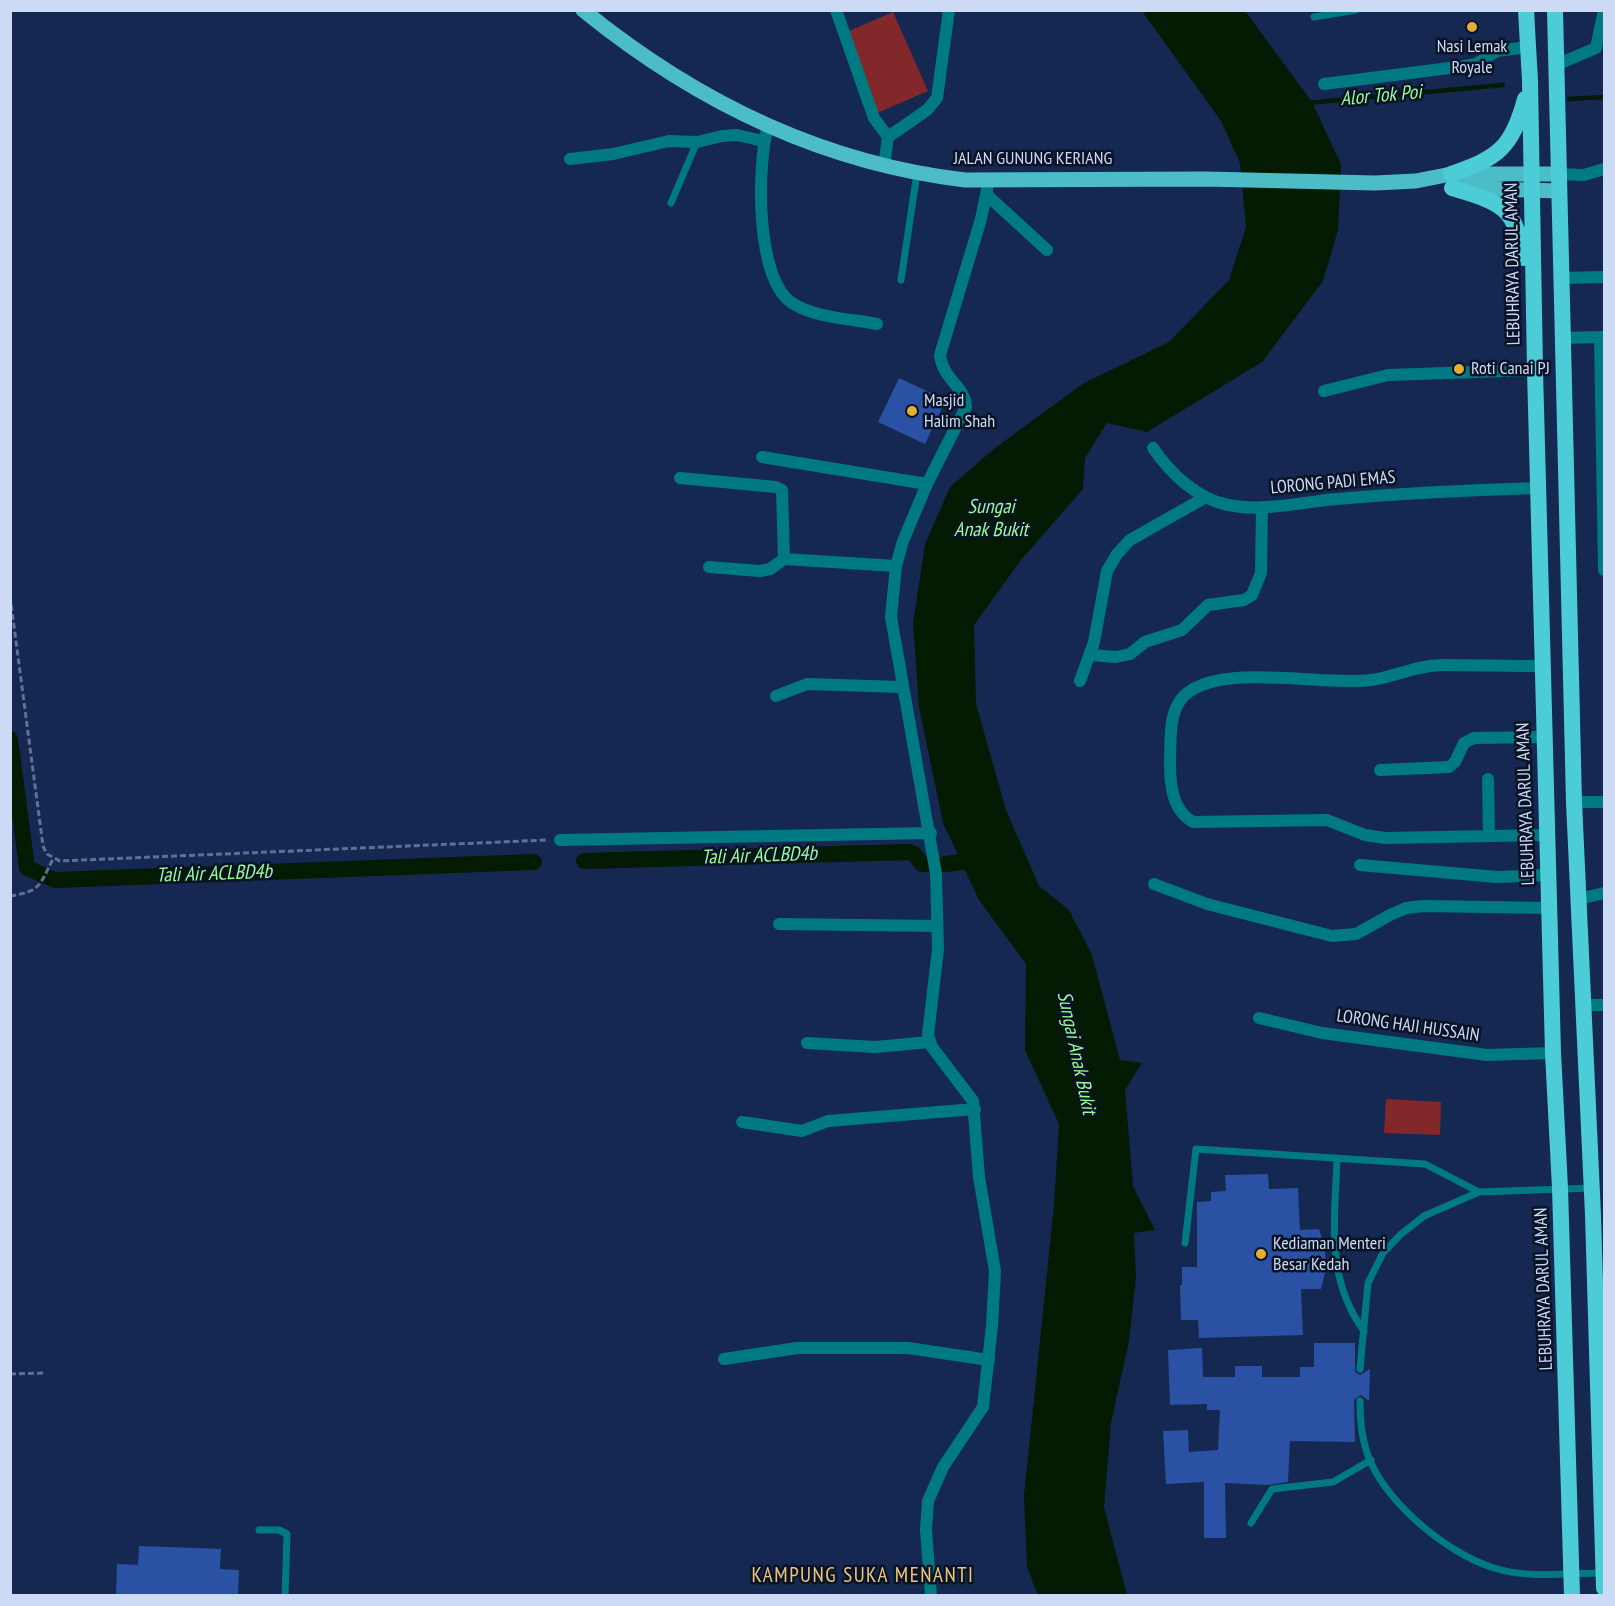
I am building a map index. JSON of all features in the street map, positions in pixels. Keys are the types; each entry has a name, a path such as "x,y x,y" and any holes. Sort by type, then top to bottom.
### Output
{"highway":[{"name":"LEBUHRAYA DARUL AMAN","path":"1526,10 1530,81 1534,370 1552,1053 1560,1188 1572,1596"},
{"path":"1555,10 1574,802 1592,1188 1599,1215 1605,1588"},
{"path":"1452,181 1493,157 1516,131 1530,81"},
{"path":"1452,181 1499,204 1512,219 1521,235 1526,274 1533,300"}],"main road":[{"name":"JALAN GUNUNG KERIANG","path":"583,10 690,88 766,134 884,166 965,180 988,187 1204,179 1375,183 1559,182"}],"street":[{"path":"836,10 874,118 888,137 884,166"},
{"path":"888,137 927,110 937,98 949,10"},
{"path":"1556,64 1596,48 1604,10"},
{"path":"1324,84 1465,66 1484,60 1497,51 1528,47"},
{"path":"570,159 613,154 669,141 697,142 736,135 766,134 761,200 772,275 782,292 792,303 814,312 878,324"},
{"path":"1559,182 1605,169"},
{"path":"988,187 1047,250"},
{"path":"931,1596 926,1530 928,1501 943,1467 982,1407 989,1360 995,1271 979,1178 973,1101 930,1042 928,1028 938,949 936,874 931,833 902,687 891,617 896,566 903,541 927,484 966,407 962,393 943,371 940,355 988,187"},
{"path":"1560,278 1605,277"},
{"path":"1562,338 1602,337 1605,570"},
{"path":"1324,391 1388,375 1534,370"},
{"name":"LORONG PADI EMAS","path":"1153,448 1163,463 1206,497 1228,505 1262,507 1336,499 1538,488"},
{"path":"762,457 927,484"},
{"path":"680,478 776,487 782,490 784,559"},
{"path":"1080,681 1091,655 1107,571 1117,554 1130,540 1206,497"},
{"path":"1091,655 1116,657 1130,654 1145,642 1182,630 1208,605 1244,600 1252,596 1261,573 1262,507"},
{"path":"709,567 760,572 770,569 784,559 896,566"},
{"path":"1542,666 1424,666 1372,680 1262,678 1222,681 1190,691 1177,707 1171,725 1170,769 1175,802 1184,817 1193,822 1327,820 1374,838 1546,835"},
{"path":"776,696 807,684 902,687"},
{"path":"1380,770 1449,767 1455,762 1460,747 1474,738 1544,737"},
{"path":"1488,779 1489,836"},
{"path":"1574,802 1605,802"},
{"path":"560,840 931,833"},
{"path":"1360,866 1497,877 1547,875"},
{"path":"1154,884 1228,910 1332,936 1356,934 1398,911 1423,906 1549,908"},
{"path":"1579,899 1605,893"},
{"path":"779,924 937,926"},
{"path":"1584,1005 1605,1005"},
{"name":"LORONG HAJI HUSSAIN","path":"1259,1018 1322,1033 1487,1055 1552,1053"},
{"path":"807,1043 875,1047 930,1042"},
{"path":"742,1122 808,1131 828,1121 975,1109"},
{"path":"724,1359 797,1348 908,1348 989,1360"}],"lane":[{"path":"1314,17 1356,10"},
{"path":"671,203 697,142"},
{"path":"901,280 917,173"},
{"path":"1185,1243 1196,1149 1425,1164 1479,1192"},
{"path":"1337,1158 1336,1266 1342,1294 1364,1331"},
{"path":"1360,1369 1368,1283 1383,1253 1400,1235 1424,1216 1479,1192 1592,1188"},
{"path":"1360,1401 1365,1447 1382,1481 1402,1506 1432,1534 1494,1568 1538,1575 1604,1573"},
{"path":"1251,1523 1272,1489 1333,1482 1371,1460"},
{"path":"259,1530 279,1530 287,1534 285,1596"}],"path":[{"path":"10,596 43,846 53,859 60,861 560,840"},
{"path":"10,896 32,893 38,888 53,859"},
{"path":"10,1374 43,1373"}],"shaded area":[{"path":"893,12 928,91 875,114 840,35"},
{"path":"1386,1099 1441,1102 1440,1135 1384,1133"}],"water":[{"name":"Sungai Anak Bukit","path":"1142,11 1245,11 1312,102 1341,164 1338,230 1323,281 1262,362 1147,432 1107,423 1085,458 1083,489 1021,560 974,625 976,704 1006,810 1039,886 1069,910 1092,955 1120,1060 1142,1063 1125,1090 1133,1186 1155,1230 1134,1233 1136,1278 1129,1341 1111,1423 1104,1507 1127,1595 1038,1595 1027,1567 1024,1496 1054,1205 1059,1124 1025,1050 1026,964 979,900 943,823 919,707 913,623 925,544 950,487 995,448 1084,383 1169,342 1229,280 1246,227 1240,163 1221,121"}],"building":[{"name":"Masjid Halim Shah","path":"899,378 946,400 925,444 878,422"},
{"name":"Kediaman Menteri Besar Kedah","path":"1268,1174 1269,1189 1298,1188 1300,1230 1319,1229 1325,1249 1326,1269 1321,1289 1301,1289 1303,1335 1199,1338 1198,1320 1181,1320 1180,1285 1182,1285 1182,1267 1197,1267 1197,1202 1211,1201 1211,1192 1226,1191 1225,1175"},
{"path":"1314,1343 1355,1343 1355,1372 1360,1375 1370,1369 1369,1401 1361,1395 1354,1400 1355,1442 1290,1441 1288,1482 1268,1485 1225,1483 1226,1538 1204,1538 1204,1482 1166,1484 1163,1431 1188,1430 1189,1452 1218,1450 1220,1410 1207,1410 1207,1404 1170,1405 1168,1350 1202,1348 1203,1377 1235,1377 1235,1366 1262,1366 1262,1377 1300,1377 1300,1367 1314,1367"},
{"path":"139,1546 221,1549 220,1569 239,1570 238,1596 116,1596 117,1564 138,1565"}],"waterway":[{"name":"Alor Tok Poi","path":"1306,103 1503,85"},
{"name":"Alor Tok Poi","path":"1569,99 1604,97"},
{"name":"Tali Air ACLBD4b","path":"10,739 27,868 55,880 534,862"},
{"name":"Tali Air ACLBD4b","path":"584,861 909,852 914,854 922,864 929,864"},
{"name":"Tali Air ACLBD4b","path":"945,864 970,861 982,866"}],"place":[{"name":"Nasi Lemak Royale","path":"1472,27"},
{"name":"Roti Canai PJ","path":"1459,369"},
{"name":"Masjid Halim Shah","path":"912,411"},
{"name":"Kediaman Menteri Besar Kedah","path":"1261,1254"}],"district":[{"name":"KAMPUNG SUKA MENANTI","path":"863,1576"}]}
